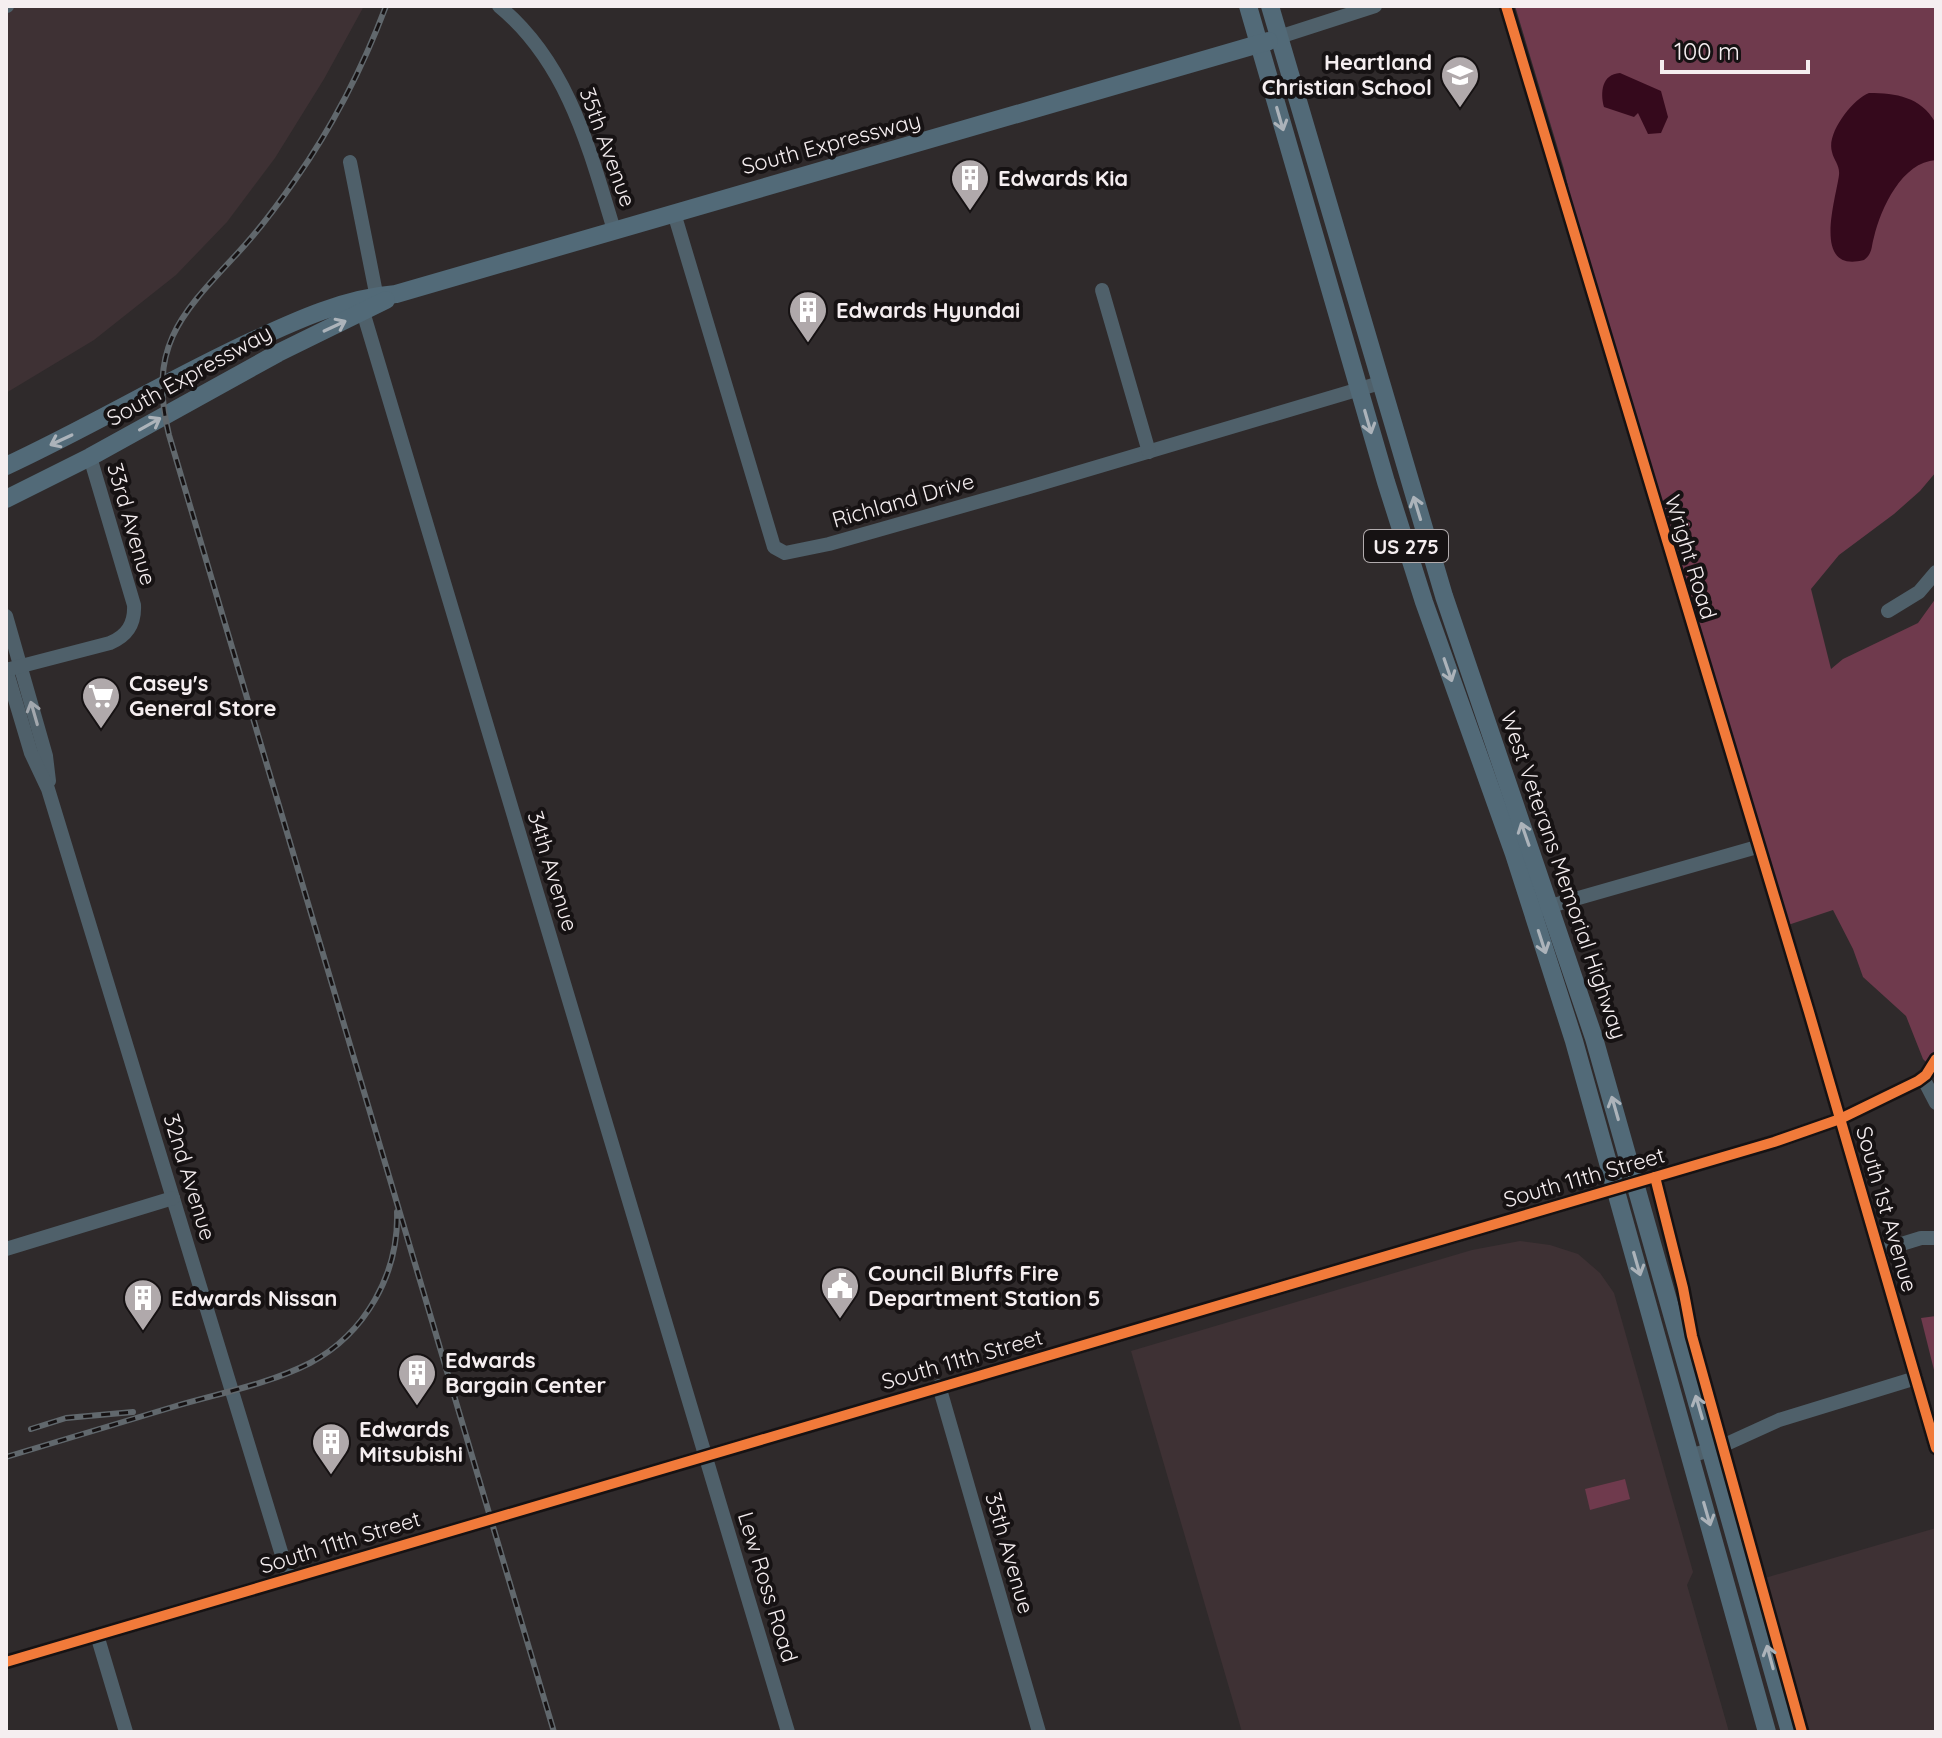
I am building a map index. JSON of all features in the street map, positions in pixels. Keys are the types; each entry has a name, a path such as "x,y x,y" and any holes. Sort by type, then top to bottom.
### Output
{"main road":[{"name":"US 275","path":"1248,6 1258,44"},
{"name":"US 275","path":"1270,6 1279,37"},
{"name":"South Expressway","path":"6,499 90,457 369,304 396,294 1279,37"},
{"name":"West Veterans Memorial Highway","path":"1279,37 1444,596 1594,1038 1790,1732"},
{"name":"West Veterans Memorial Highway","path":"1258,44 1424,602 1574,1041 1767,1732"},
{"name":"South Expressway","path":"6,466 72,435 222,355 311,315 369,304"}],"street":[{"name":"35th Avenue","path":"499,6 542,51 570,100 614,230"},
{"path":"1279,37 1375,6"},
{"name":"Wright Road","path":"1506,6 1840,1119"},
{"name":"34th Avenue","path":"350,162 369,304 705,1454"},
{"name":"Richland Drive","path":"674,213 774,547 779,551 797,552 829,544 1380,383"},
{"path":"1102,290 1149,452"},
{"name":"33rd Avenue","path":"10,669 110,643 125,634 133,620 134,605 90,457"},
{"path":"1888,611 1919,592 1936,572"},
{"name":"32nd Avenue","path":"6,616 10,669 46,756 48,789 289,1578"},
{"path":"1532,911 1757,847"},
{"path":"1936,1059 1923,1078 1936,1103"},
{"name":"South 11th Street","path":"6,1662 1774,1142 1840,1119 1923,1078"},
{"name":"South 1st Avenue","path":"1840,1119 1936,1448"},
{"path":"6,1249 173,1198"},
{"path":"1879,1251 1921,1238 1936,1238"},
{"path":"1690,1456 1779,1420 1916,1378"},
{"name":"35th Avenue","path":"939,1386 1039,1732"},
{"name":"Lew Ross Road","path":"705,1454 788,1732"},
{"path":"97,1635 126,1732"}],"shaded area":[{"path":"6,6 364,6 275,158 227,222 176,275 94,340 6,393"},
{"path":"1515,6 1936,6 1936,472 1894,514 1839,555 1811,589 1831,669 1843,659 1918,623 1936,598 1936,1072 1923,1059 1906,1016 1863,977 1833,910 1788,925 1576,222 1564,169"},
{"path":"1620,73 1661,91 1668,117 1661,133 1648,134 1638,113 1634,117 1604,107 1602,96 1606,80"},
{"path":"1869,93 1907,98 1923,107 1936,126 1936,160 1913,169 1903,178 1882,213 1869,255 1864,260 1848,261 1837,256 1832,246 1830,232 1839,172 1831,144 1842,118"},
{"path":"1520,1241 1550,1245 1578,1254 1600,1273 1614,1293 1693,1572 1687,1585 1729,1732 1242,1732 1131,1351 1472,1250"},
{"path":"1936,1316 1936,1378 1921,1318"},
{"path":"1625,1479 1630,1499 1590,1510 1585,1489"},
{"path":"1936,1528 1936,1732 1810,1732 1765,1578"}],"railway":[{"path":"386,6 346,96 309,160 259,229 184,316 166,356 164,405 169,435 554,1732"},
{"path":"6,1457 261,1382 310,1363 330,1351 347,1336 375,1300 392,1258 397,1212"},
{"path":"31,1429 66,1418 133,1412"}],"cycle path":[{"path":"1506,6 1809,1012 1936,1448"},
{"path":"6,1662 1774,1142 1840,1119 1918,1081 1936,1059"},
{"path":"1655,1177 1692,1336 1802,1732"}],"place":[{"name":"Heartland Christian School","path":"1460,109"},
{"name":"Edwards Kia","path":"970,212"},
{"name":"Edwards Hyundai","path":"808,344"},
{"name":"Casey's General Store","path":"101,730"},
{"name":"Council Bluffs Fire Department Station 5","path":"840,1320"},
{"name":"Edwards Nissan","path":"143,1332"},
{"name":"Edwards Bargain Center","path":"417,1407"},
{"name":"Edwards Mitsubishi","path":"331,1476"}]}
